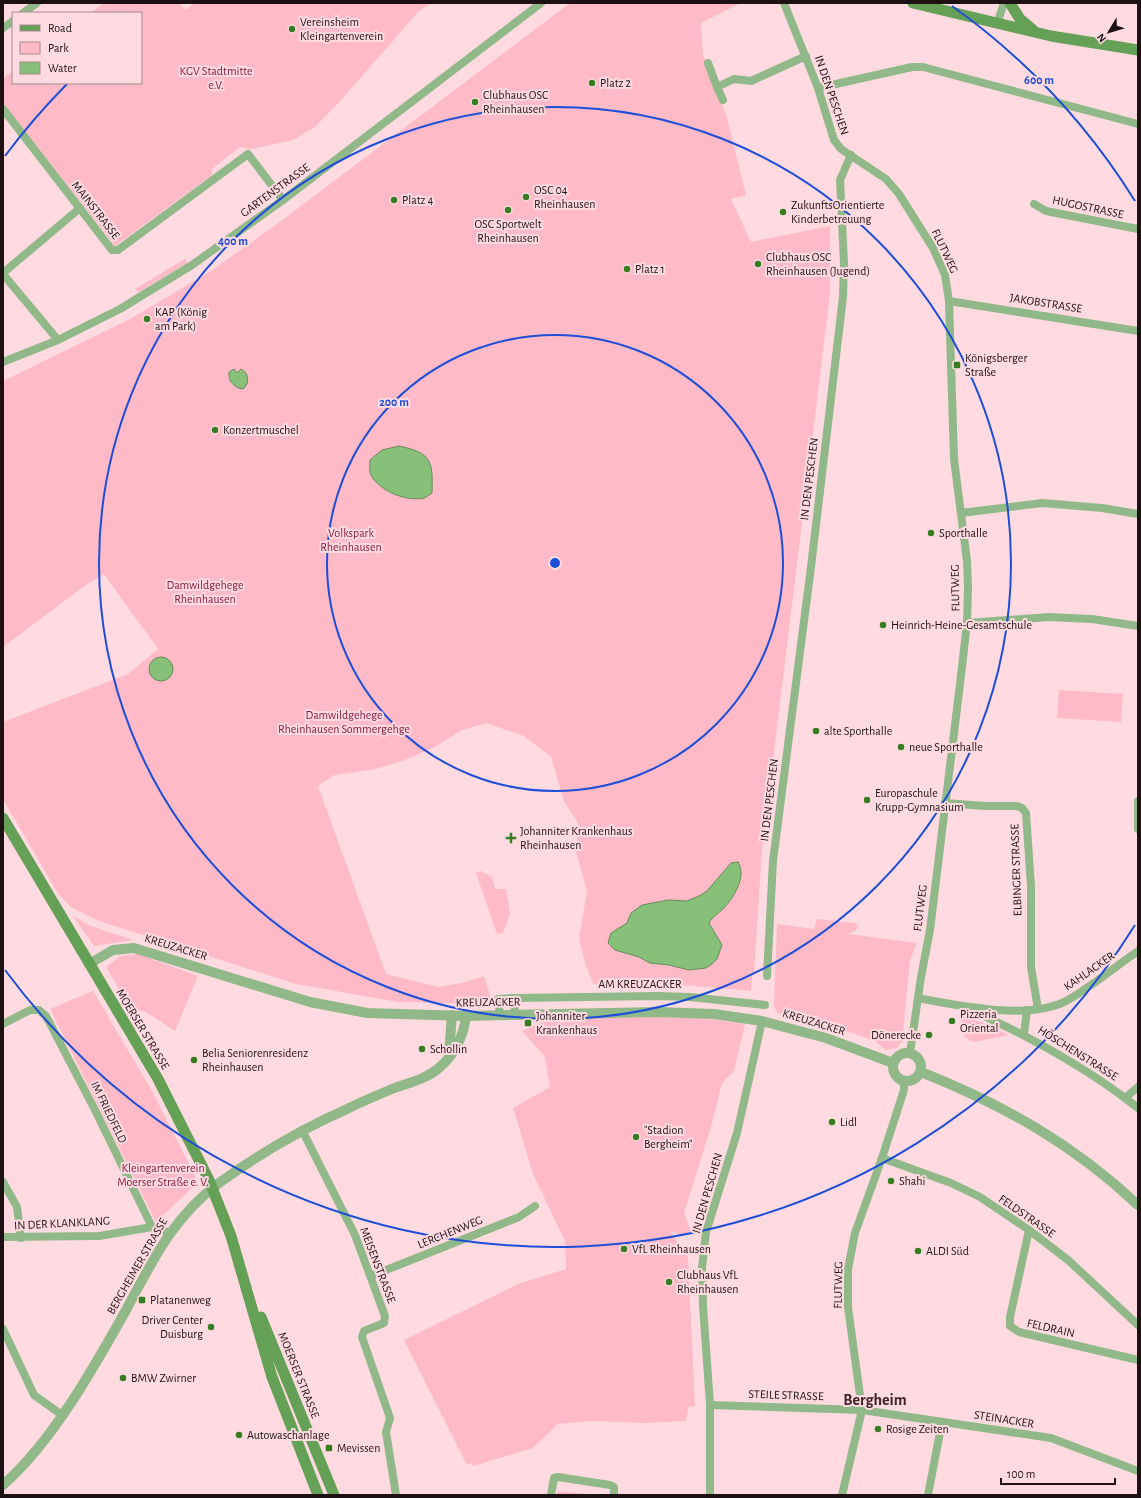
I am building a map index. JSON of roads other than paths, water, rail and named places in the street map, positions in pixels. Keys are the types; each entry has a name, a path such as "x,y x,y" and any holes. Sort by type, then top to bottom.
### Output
{"main road":[{"path":"912,3 1037,33 1138,50"},
{"path":"1010,3 1020,19 1037,33"},
{"name":"MOERSER STRASSE","path":"3,818 158,1079 212,1189 240,1264 334,1495"},
{"name":"MOERSER STRASSE","path":"240,1264 272,1377 318,1495"}],"street":[{"path":"24,12 36,3"},
{"name":"GARTENSTRASSE","path":"3,362 58,340 120,309 192,264 284,200 541,3"},
{"name":"IN DEN PESCHEN","path":"767,976 773,861 811,567 843,297 844,263 840,180 851,155 841,148 834,140 818,88 784,3"},
{"path":"997,24 1004,3"},
{"path":"3,28 12,22"},
{"path":"717,87 734,79 751,81 806,56"},
{"path":"708,63 723,100"},
{"path":"818,88 912,66 923,66 1138,124"},
{"name":"MAINSTRASSE","path":"3,109 109,248 115,251 248,154 284,200"},
{"name":"FLUTWEG","path":"851,155 886,179 899,194 933,248 945,275 949,300 954,459 967,567 967,623 930,930 910,1053"},
{"name":"HUGOSTRASSE","path":"1034,204 1046,211 1138,230"},
{"path":"58,340 3,274 80,208"},
{"name":"JAKOBSTRASSE","path":"949,300 1138,331"},
{"path":"961,513 1043,503 1102,508 1138,514"},
{"path":"967,623 1049,617 1092,619 1138,626"},
{"path":"1138,801 1138,829"},
{"name":"ELBINGER STRASSE","path":"945,803 985,806 1016,806 1022,808 1026,813 1031,886 1031,967 1038,1009"},
{"name":"KREUZACKER","path":"89,964 113,950 134,948 310,1002 367,1013 466,1016 682,1012 714,1014 762,1021 826,1038 893,1064"},
{"name":"KAHLACKER","path":"918,998 980,1008 1038,1009 1067,1001 1138,951"},
{"name":"AM KREUZACKER","path":"500,1015 498,999 514,998 657,996 690,997 765,1005"},
{"path":"514,998 515,1014"},
{"path":"980,1008 980,1014 1024,1034"},
{"name":"IM FRIEDFELD","path":"3,1024 30,1010 39,1010 46,1016 96,1112 152,1227"},
{"name":"HÖSCHENSTRASSE","path":"1027,1010 1024,1034 1068,1060 1138,1108"},
{"path":"448,1058 452,1015"},
{"name":"BERGHEIMER STRASSE","path":"5,1481 34,1454 62,1415 110,1339 169,1234 188,1211 212,1189 302,1130 395,1088 430,1075 448,1058 458,1042 464,1028 466,1016"},
{"name":"IN DEN PESCHEN","path":"710,1495 710,1405 702,1306 702,1268 706,1232 737,1133 762,1021"},
{"path":"910,1053 919,1058 921,1062 921,1072 916,1079 904,1081 895,1074 893,1064 900,1055 910,1053"},
{"path":"921,1072 1010,1112 1039,1128 1094,1166 1138,1205"},
{"name":"FLUTWEG","path":"842,1495 862,1410 848,1306 848,1269 855,1233 882,1158 904,1090 904,1081"},
{"path":"1125,1098 1138,1087"},
{"name":"MEISENSTRASSE","path":"302,1130 355,1235 372,1276 386,1320 384,1324 364,1331 362,1337 390,1418 386,1432 396,1495"},
{"name":"FELDSTRASSE","path":"882,1158 947,1182 974,1194 1029,1230 1068,1260 1138,1325"},
{"path":"3,1182 17,1207 21,1238"},
{"name":"LERCHENWEG","path":"372,1276 519,1217 535,1206"},
{"path":"152,1227 162,1229 169,1234"},
{"name":"IN DER KLANKLANG","path":"3,1237 99,1236 152,1227"},
{"name":"FELDRAIN","path":"1029,1230 1010,1317 1010,1326 1019,1332 1138,1360"},
{"path":"3,1329 34,1395 62,1415"},
{"name":"STEILE STRASSE","path":"710,1405 862,1410"},
{"name":"STEINACKER","path":"862,1410 1051,1438 1138,1470"},
{"path":"928,1495 942,1422"},
{"path":"551,1495 552,1481 554,1478 558,1477 610,1485 614,1487 614,1495"}],"water":[{"path":"234,369 237,373 241,369 246,373 248,381 243,389 232,384 229,372"},
{"path":"399,446 418,452 428,460 431,466 432,493 425,498 417,499 402,497 394,494 380,486 371,475 370,460 382,450"},
{"path":"161,657 169,661 173,669 169,677 161,681 153,677 149,669 153,661"},
{"path":"738,862 741,874 738,886 732,898 709,923 722,945 717,959 706,968 689,970 669,965 650,963 639,957 615,950 608,943 611,933 627,923 631,913 642,905 668,900 687,901 699,896 707,891 731,863"}],"place":[{"name":"Vereinsheim Kleingartenverein","path":"292,29"},
{"name":"Platz 2","path":"592,83"},
{"name":"Clubhaus OSC Rheinhausen","path":"475,102"},
{"name":"OSC 04 Rheinhausen","path":"526,197"},
{"name":"Platz 4","path":"394,200"},
{"name":"OSC Sportwelt Rheinhausen","path":"508,210"},
{"name":"ZukunftsOrientierte Kinderbetreuung","path":"783,212"},
{"name":"Clubhaus OSC Rheinhausen (Jugend)","path":"758,264"},
{"name":"Platz 1","path":"627,269"},
{"name":"KAP (König am Park)","path":"147,319"},
{"name":"Königsberger Straße","path":"957,365"},
{"name":"Konzertmuschel","path":"215,430"},
{"name":"Sporthalle","path":"931,533"},
{"name":"Heinrich-Heine-Gesamtschule","path":"883,625"},
{"name":"alte Sporthalle","path":"816,731"},
{"name":"neue Sporthalle","path":"901,747"},
{"name":"Europaschule Krupp-Gymnasium","path":"867,800"},
{"name":"Johanniter Krankenhaus Rheinhausen","path":"511,838"},
{"name":"Pizzeria Oriental","path":"952,1021"},
{"name":"Johanniter Krankenhaus","path":"528,1023"},
{"name":"Dönerecke","path":"929,1035"},
{"name":"Schollin","path":"422,1049"},
{"name":"Belia Seniorenresidenz Rheinhausen","path":"194,1060"},
{"name":"Lidl","path":"832,1122"},
{"name":"\"Stadion Bergheim\"","path":"636,1137"},
{"name":"Shahi","path":"891,1181"},
{"name":"VfL Rheinhausen","path":"624,1249"},
{"name":"ALDI Süd","path":"918,1251"},
{"name":"Clubhaus VfL Rheinhausen","path":"669,1282"},
{"name":"Platanenweg","path":"142,1300"},
{"name":"Driver Center Duisburg","path":"211,1327"},
{"name":"BMW Zwirner","path":"123,1378"},
{"name":"Rosige Zeiten","path":"878,1429"},
{"name":"Autowaschanlage","path":"239,1435"},
{"name":"Mevissen","path":"329,1448"}],"district":[{"name":"Bergheim","path":"875,1399"}],"park label":[{"name":"KGV Stadtmitte e.V.","path":"216,78"},
{"name":"Volkspark Rheinhausen","path":"351,540"},
{"name":"Damwildgehege Rheinhausen","path":"205,592"},
{"name":"Damwildgehege Rheinhausen Sommergehge","path":"344,722"},
{"name":"Kleingartenverein Moerser Straße e. V.","path":"163,1175"}]}
